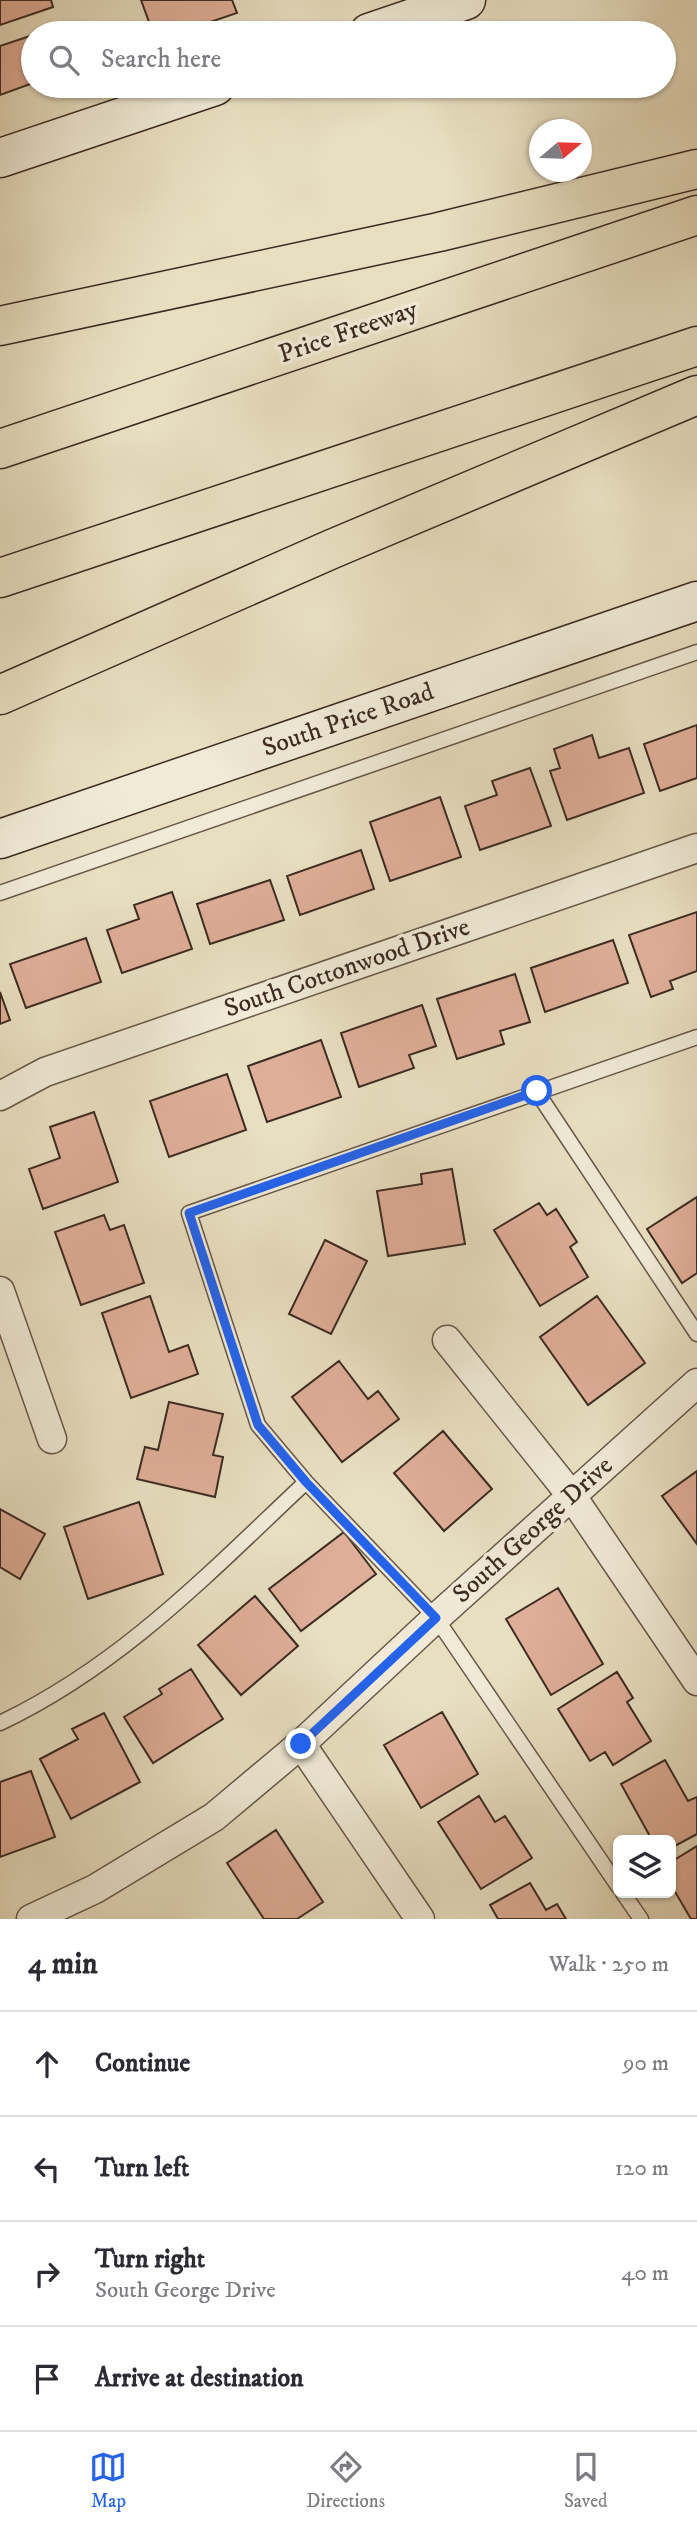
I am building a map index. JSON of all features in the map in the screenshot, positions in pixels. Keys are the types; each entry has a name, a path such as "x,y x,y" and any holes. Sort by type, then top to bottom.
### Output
{"highway":[{"path":"0,327 439,233 697,169"},
{"name":"Price Freeway","path":"0,449 697,215"},
{"path":"0,578 697,346"},
{"path":"0,695 332,549 697,395"}],"main road":[{"path":"405,21 467,0"},
{"path":"0,158 179,98"},
{"name":"South Price Road","path":"0,839 697,601"}],"street":[{"name":"South Cottonwood Drive","path":"0,1096 45,1072 697,848"},
{"path":"0,1291 52,1439"},
{"path":"447,1340 571,1495 697,1681"},
{"name":"South George Drive","path":"31,1919 95,1889 214,1816 301,1744 436,1618 697,1383"},
{"path":"301,1744 420,1919"}],"lane":[{"path":"0,893 697,652"},
{"path":"613,1879 436,1618 306,1482 258,1425 189,1213 697,1037"},
{"path":"537,1091 697,1334"},
{"path":"0,1723 92,1672 166,1613 306,1482"},
{"path":"626,1898 641,1919"}],"building":[{"path":"0,0 51,0 53,7 0,25"},
{"path":"141,0 232,0 237,13 213,21 149,21"},
{"path":"21,39 21,87 0,95 0,46"},
{"path":"697,725 697,778 660,791 644,744"},
{"path":"592,735 599,758 629,748 644,793 567,820 550,771 560,768 554,749"},
{"path":"530,768 551,826 480,850 465,806 497,795 492,781"},
{"path":"440,797 461,857 390,881 370,822"},
{"path":"361,850 374,889 300,915 287,876"},
{"path":"270,880 284,920 210,944 197,904"},
{"path":"172,892 192,949 122,973 107,930 139,919 134,905"},
{"path":"697,912 697,971 670,981 673,989 651,997 629,935"},
{"path":"86,938 101,982 26,1008 10,964"},
{"path":"613,940 628,983 545,1012 531,968"},
{"path":"515,974 530,1022 500,1031 504,1044 457,1059 437,999"},
{"path":"0,992 10,1020 0,1024"},
{"path":"422,1005 436,1046 409,1055 414,1068 359,1087 341,1033"},
{"path":"321,1040 341,1097 267,1122 248,1066"},
{"path":"227,1074 246,1130 169,1157 150,1101"},
{"path":"94,1112 118,1182 43,1209 29,1169 60,1158 50,1127"},
{"path":"452,1169 465,1244 388,1256 377,1191 422,1184 421,1174"},
{"path":"697,1197 697,1273 682,1283 647,1229"},
{"path":"539,1203 547,1215 556,1209 577,1242 570,1247 588,1277 540,1306 494,1230"},
{"path":"104,1215 110,1230 124,1225 144,1283 81,1305 55,1232"},
{"path":"325,1240 367,1261 331,1334 289,1314"},
{"path":"150,1296 169,1352 188,1345 198,1374 131,1398 102,1313"},
{"path":"597,1296 645,1363 588,1405 540,1337"},
{"path":"339,1361 368,1399 378,1391 399,1419 342,1462 292,1397"},
{"path":"169,1402 223,1414 213,1455 223,1457 215,1497 137,1479 145,1447 158,1450"},
{"path":"443,1431 492,1489 444,1531 394,1473"},
{"path":"697,1471 697,1544 662,1496"},
{"path":"139,1502 163,1574 88,1599 64,1527"},
{"path":"0,1509 45,1534 20,1579 0,1567"},
{"path":"344,1532 376,1574 301,1631 269,1589"},
{"path":"558,1588 603,1664 551,1695 506,1619"},
{"path":"255,1596 298,1646 241,1695 198,1645"},
{"path":"191,1669 223,1719 153,1763 124,1717 162,1694 159,1689"},
{"path":"617,1672 633,1698 627,1702 651,1741 613,1765 605,1752 590,1761 558,1709"},
{"path":"442,1712 478,1774 421,1808 384,1745"},
{"path":"104,1713 140,1782 71,1819 40,1759 78,1739 72,1729"},
{"path":"665,1760 688,1801 697,1797 697,1834 676,1845 676,1835 649,1835 621,1784"},
{"path":"31,1771 55,1837 0,1857 0,1782"},
{"path":"479,1796 495,1822 505,1816 532,1858 481,1889 438,1822"},
{"path":"276,1830 323,1902 297,1919 264,1919 227,1863"},
{"path":"697,1846 697,1919 691,1919 676,1894 676,1859"},
{"path":"530,1883 546,1910 557,1904 566,1919 498,1919 490,1905"}],"route":[{"path":"301,1744 436,1618 306,1482 258,1425 189,1213 537,1091"}]}
